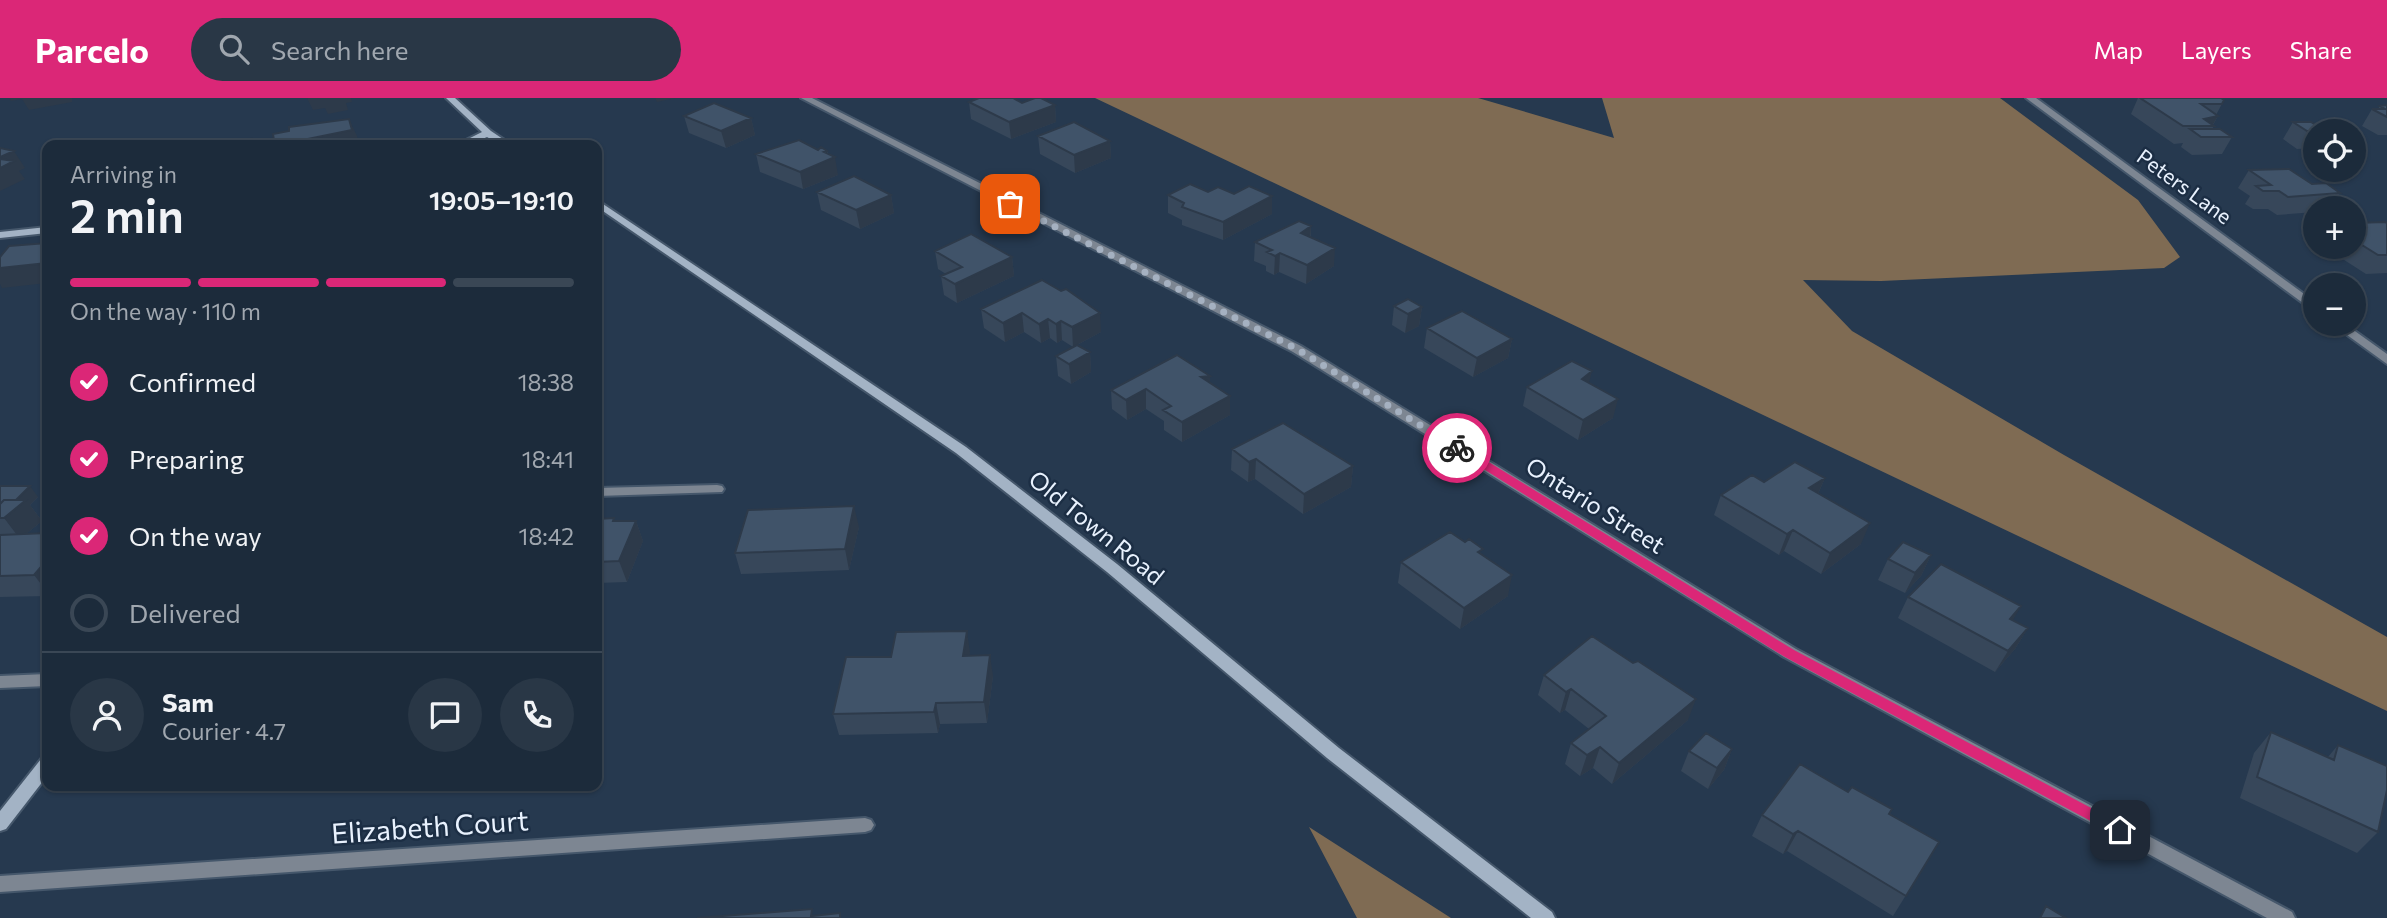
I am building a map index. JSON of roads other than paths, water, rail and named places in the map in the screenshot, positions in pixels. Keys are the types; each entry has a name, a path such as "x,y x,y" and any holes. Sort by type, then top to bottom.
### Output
{"main road":[{"path":"450,98 499,140"},
{"path":"472,140 488,133"},
{"path":"484,140 488,133"},
{"name":"Old Town Road","path":"602,206 961,450 1112,568 1332,753 1545,918"},
{"path":"0,235 42,231"},
{"path":"0,824 42,770"}],"street":[{"name":"Ontario Street","path":"805,98 1297,349 1790,653 2285,918"},
{"name":"Peters Lane","path":"2030,98 2303,298"},
{"path":"2354,336 2387,360"},
{"path":"602,492 717,489"},
{"path":"0,682 42,680"},
{"name":"Elizabeth Court","path":"0,884 864,825"}]}
